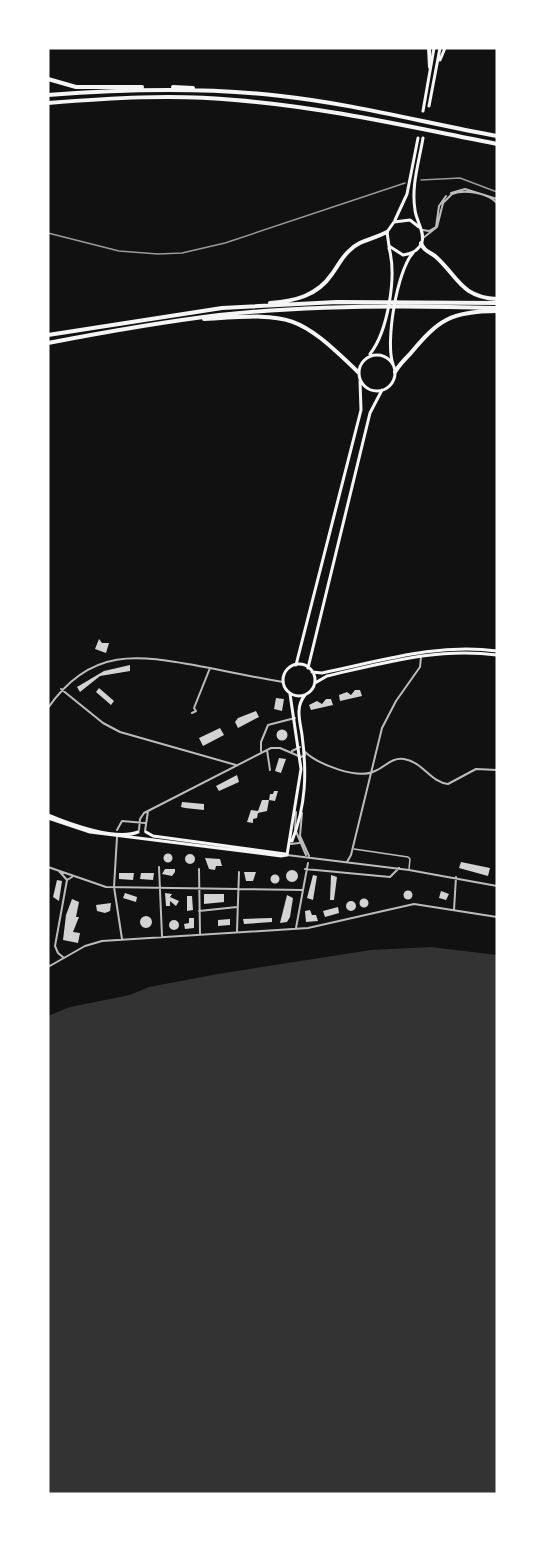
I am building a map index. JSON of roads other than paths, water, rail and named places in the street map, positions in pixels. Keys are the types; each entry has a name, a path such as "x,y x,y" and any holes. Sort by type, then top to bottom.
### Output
{"highway":[{"path":"429,48 430,67"},
{"path":"48,80 76,87 183,87 328,102 497,136"},
{"path":"48,95 156,89 232,92"},
{"path":"48,103 140,97 233,99 327,111 497,144"},
{"path":"48,336 222,308 282,302 306,296 328,280 348,251 362,241 387,232"},
{"path":"422,241 424,249 435,257 459,285 483,298 497,301"},
{"path":"222,308 337,302 497,301"},
{"path":"48,343 174,321 238,313 336,308 497,309"},
{"path":"395,372 427,332 445,320 474,312 497,309"},
{"path":"174,321 272,315 285,318 315,332 358,372"}],"main road":[{"path":"423,111 434,48"},
{"path":"429,106 440,48"},
{"path":"439,61 445,48"},
{"path":"287,855 296,812 301,757 296,718 290,694 283,682 285,673 296,665 359,418 362,399 358,372 361,362 369,356 378,340 385,319 393,265 387,232 407,195 418,138"},
{"path":"308,668 370,413 382,390 392,383 395,372 389,350 398,291 408,260 422,241 414,190 423,138"},
{"path":"394,222 405,219 420,228"},
{"path":"388,246 398,254 414,252"},
{"path":"369,356 385,356 393,364"},
{"path":"360,381 372,390 382,390"},
{"path":"312,672 322,673 393,656 442,649 497,653"},
{"path":"290,845 296,832 302,806 307,770 298,708 304,695 315,683 327,676 421,655 465,652 497,653"},
{"path":"296,665 308,668 312,672 315,683"},
{"path":"290,694 304,695"},
{"path":"48,817 80,827 129,835 146,831 153,836 287,855"},
{"path":"48,817 84,831 138,833 144,837 280,856 287,855"},
{"path":"144,837 146,831"}],"street":[{"path":"420,228 427,231 436,227 441,201 454,191 465,189 497,201"},
{"path":"422,241 437,227 441,206 452,194 473,193 497,201"},
{"path":"347,862 353,849 382,728 396,701 420,667 421,655"},
{"path":"48,706 62,689 88,670 117,659 162,658 283,682"},
{"path":"194,708 210,668"},
{"path":"62,689 103,723 120,732 236,765"},
{"path":"262,752 261,742 267,725 296,718"},
{"path":"138,833 141,816 148,811 274,747 301,757 305,753 317,760 354,773 372,772 393,760 407,760 416,763 436,781 448,784 476,769 497,770"},
{"path":"289,751 300,747"},
{"path":"267,750 270,770"},
{"path":"296,812 296,832 307,856 300,836 302,806"},
{"path":"146,831 148,811"},
{"path":"117,830 122,821 145,823"},
{"path":"117,837 114,887 122,939"},
{"path":"290,845 300,843"},
{"path":"353,849 408,858 410,860 409,870"},
{"path":"287,855 409,870 476,880 497,886"},
{"path":"296,928 307,862"},
{"path":"48,867 97,885 114,887 302,890"},
{"path":"159,867 162,936"},
{"path":"57,869 67,880"},
{"path":"199,869 200,934"},
{"path":"306,869 390,877 398,870"},
{"path":"237,932 239,872"},
{"path":"64,958 58,953 53,942 67,880 72,877"},
{"path":"454,910 456,877"},
{"path":"48,967 95,942 296,928 414,904 497,917"},
{"path":"200,911 237,907"}],"tram line":[{"path":"421,180 460,178 497,192"},
{"path":"48,233 119,251 182,253 225,243 405,183"}]}
